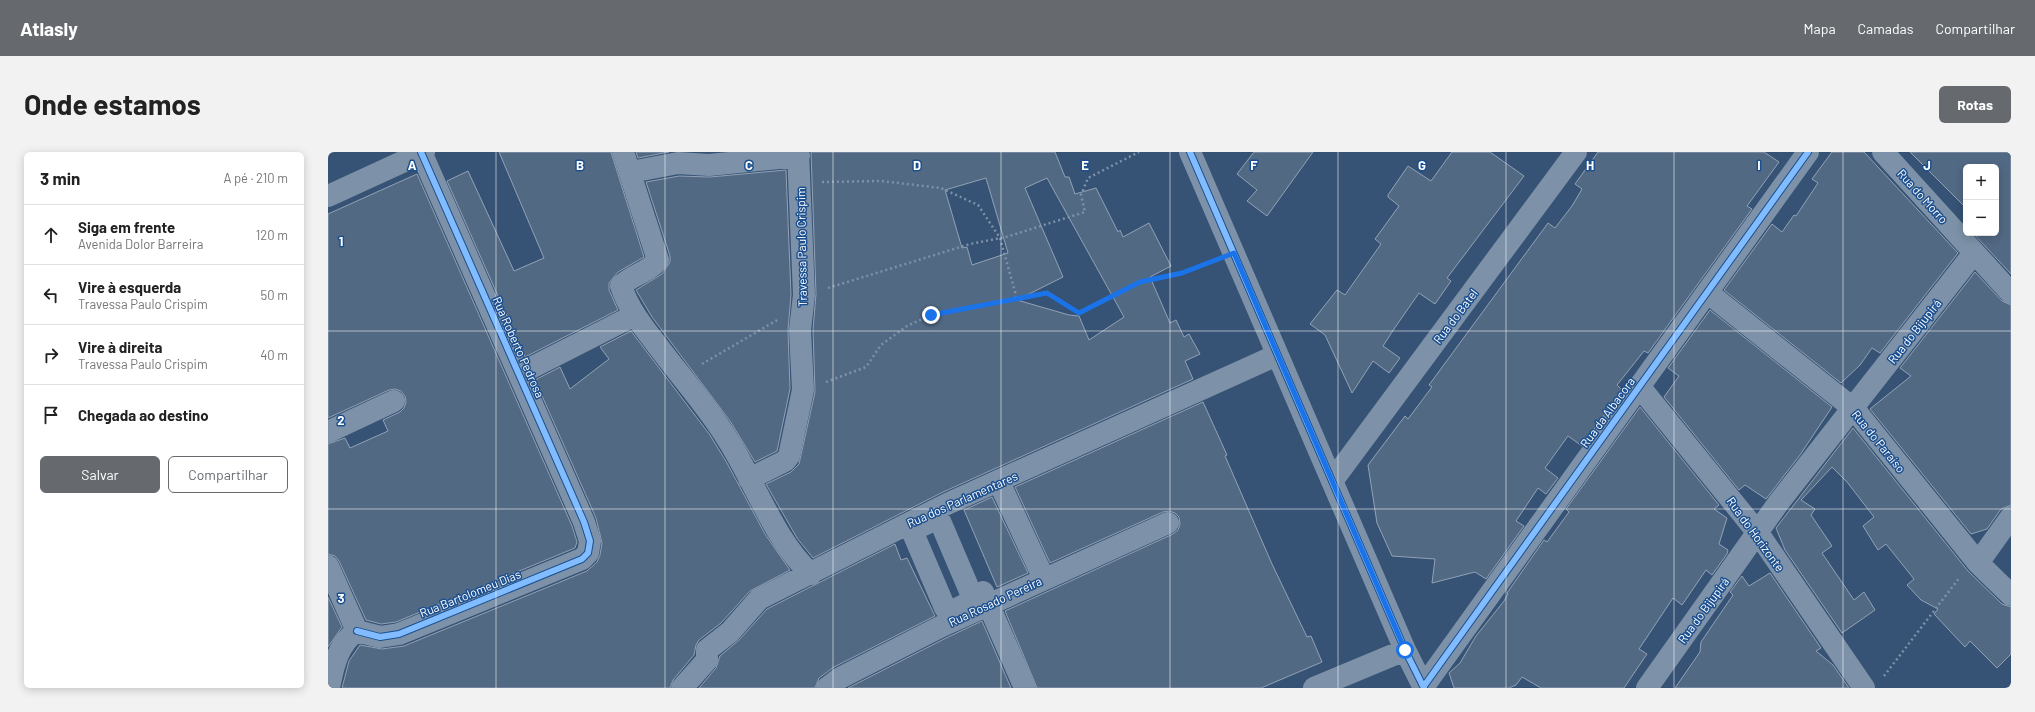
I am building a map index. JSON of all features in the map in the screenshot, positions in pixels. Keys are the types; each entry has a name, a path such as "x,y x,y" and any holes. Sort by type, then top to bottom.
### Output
{"street":[{"path":"623,152 631,172 658,260 640,275 631,278 621,286 624,296 635,315 728,440 749,479 799,563 811,574"},
{"path":"1190,152 1277,355 1333,480 1405,650 1424,687"},
{"name":"Rua da Albacora","path":"1424,687 1808,152"},
{"name":"Rua do Morro","path":"1883,152 2011,293"},
{"path":"328,196 422,153"},
{"name":"Rua Roberto Pedrosa","path":"422,153 584,522 590,541 588,553"},
{"path":"631,172 678,163 709,164 798,154"},
{"name":"Travessa Paulo Crispim","path":"749,479 785,461 789,456 803,390 800,330 803,301 798,154"},
{"name":"Rua do Batel","path":"1333,480 1567,155"},
{"name":"Rua do Bijupirá","path":"1647,688 1818,451 1854,409 1974,253"},
{"name":"Rua do Paraíso","path":"1707,292 1854,409 1978,563 2011,595"},
{"path":"519,374 635,315"},
{"name":"Rua dos Parlamentares","path":"682,688 707,660 707,650 730,632 759,599 947,504 999,482 1277,355"},
{"name":"Rua do Horizonte","path":"1639,386 1758,533 1872,685"},
{"path":"328,432 394,401"},
{"path":"999,482 1044,579"},
{"path":"947,504 980,600 1025,688"},
{"path":"1978,563 2011,517"},
{"name":"Rua Rosado Pereira","path":"827,688 840,678 942,626 980,600 1044,579 1168,523"},
{"path":"898,528 942,626"},
{"name":"Rua Bartolomeu Dias","path":"357,631 380,637 399,634 582,559 588,553"},
{"path":"328,566 357,631 348,637 341,648 333,669 329,688"},
{"path":"1314,688 1405,650"}],"path":[{"path":"681,378 803,301 970,244 1000,238 1085,212 1081,195 1088,178 1139,152"},
{"path":"800,182 881,181 941,188 978,205 1000,238 1017,299"},
{"path":"803,390 866,367 881,345 907,326 931,315 1047,293 1079,313 1140,282 1182,273 1234,253"},
{"path":"1872,685 1962,574 1978,563"}],"building":[{"path":"499,152 611,152 644,257 618,272 609,283 609,290 618,310 525,357 447,181 468,171 514,271 544,258"},
{"path":"636,152 669,152 638,158"},
{"path":"811,152 1055,152 1065,177 1069,177 1075,194 1096,188 1118,232 1120,230 1123,237 1149,223 1171,266 1150,277 1170,323 1176,320 1184,337 1189,334 1200,354 1185,361 1193,379 941,493 813,558 797,538 766,484 791,472 799,464 815,392 813,330 816,294","holes":["986,178 1008,253 972,265 967,247 962,248 945,190","1047,178 1124,317 1089,340 1079,316 1069,315 1017,300 1063,277 1025,188"]},
{"path":"1254,152 1313,152 1267,216 1247,201 1257,190 1237,174"},
{"path":"1452,152 1490,152 1524,176 1447,278 1451,281 1435,304 1419,293 1394,329 1383,346 1400,358 1389,373 1373,361 1352,393 1325,335 1310,324 1337,290 1345,295 1381,244 1375,239 1399,206 1388,197 1388,195 1408,166 1431,181"},
{"path":"1598,152 1764,152 1779,162 1747,206 1752,209 1648,353 1644,351 1617,385 1622,390 1582,446 1568,436 1545,468 1558,478 1546,494 1538,488 1516,521 1524,526 1486,579 1475,572 1432,583 1435,559 1392,556 1377,523 1368,465 1405,416 1408,419 1432,387 1429,385 1548,223 1555,228 1572,206 1582,189 1575,184"},
{"path":"1832,152 1864,152 1958,253 1880,353 1872,348 1860,365 1841,383 1724,290 1772,224 1782,232 1794,215 1796,216 1818,183 1812,179"},
{"path":"1910,152 2011,152 2011,274 1976,236 1999,236 1999,164 1963,164 1963,205"},
{"path":"786,170 791,295 788,330 790,389 777,451 755,462 730,421 652,317 636,290 662,274 670,262 670,256 646,182 679,176 710,177"},
{"path":"417,174 572,526 577,542 575,548 396,622 381,624 366,620 339,561 335,556 328,554 328,444 345,438 350,448 388,431 383,420 400,412 404,408 406,402 405,396 401,391 395,389 389,390 328,418 328,214"},
{"path":"1975,272 2002,301 2011,305 2011,505 2001,509 1987,529 1971,534 1870,409 1911,376 1900,368"},
{"path":"1710,310 1832,407 1800,455 1766,499 1745,485 1739,490 1664,397 1679,376 1668,368"},
{"path":"631,331 710,435 727,463 765,534 790,570 750,591 721,623 699,640 696,645 694,655 673,680 670,688 342,688 349,661 360,645 382,649 404,646 587,571 597,562 602,543 596,518 535,380 560,367 570,389 609,359 600,347"},
{"path":"1203,402 1227,455 1225,456 1272,564 1307,637 1311,636 1322,662 1261,688 1037,688 1005,611 1173,534 1178,530 1180,524 1179,517 1175,513 1169,511 1163,512 1050,563 1015,487"},
{"path":"1640,407 1719,505 1714,509 1727,518 1719,544 1728,550 1727,554 1712,575 1706,570 1682,605 1673,598 1639,649 1647,654 1624,688 1541,688 1522,677 1516,685 1509,688 1454,688 1449,673 1460,663 1476,636 1504,601 1508,594 1507,593 1544,540 1547,542 1569,512 1566,509"},
{"path":"1853,428 1968,571 2002,604 2011,607 2011,654 1997,668 1970,641 1965,647 1934,614 1938,609 1921,600 1907,585 1914,579 1886,544 1878,550 1863,526 1874,517 1847,482 1832,467 1801,500 1815,509 1811,515 1832,546 1822,553 1854,600 1864,592 1875,610 1842,633 1785,550 1776,528"},
{"path":"992,497 1028,573 997,587 964,510"},
{"path":"895,544 901,560 907,558 935,616 834,667 819,678 815,688 699,688 716,668 720,656 739,640 767,609"},
{"path":"1770,573 1821,648 1816,651 1833,665 1849,688 1675,688 1700,652 1701,642 1733,595 1730,592 1742,576 1749,586"},
{"path":"328,597 342,627 328,647"},
{"path":"982,621 1011,688 848,688 946,638"}],"cycle path":[{"path":"357,631 380,637 399,634 582,559 588,553 590,541 584,522 421,152"},
{"path":"1190,152 1405,650 1424,688"},
{"path":"1424,686 1808,152"}],"route":[{"path":"931,315 1047,293 1079,313 1140,282 1182,273 1234,253 1405,650"}]}
